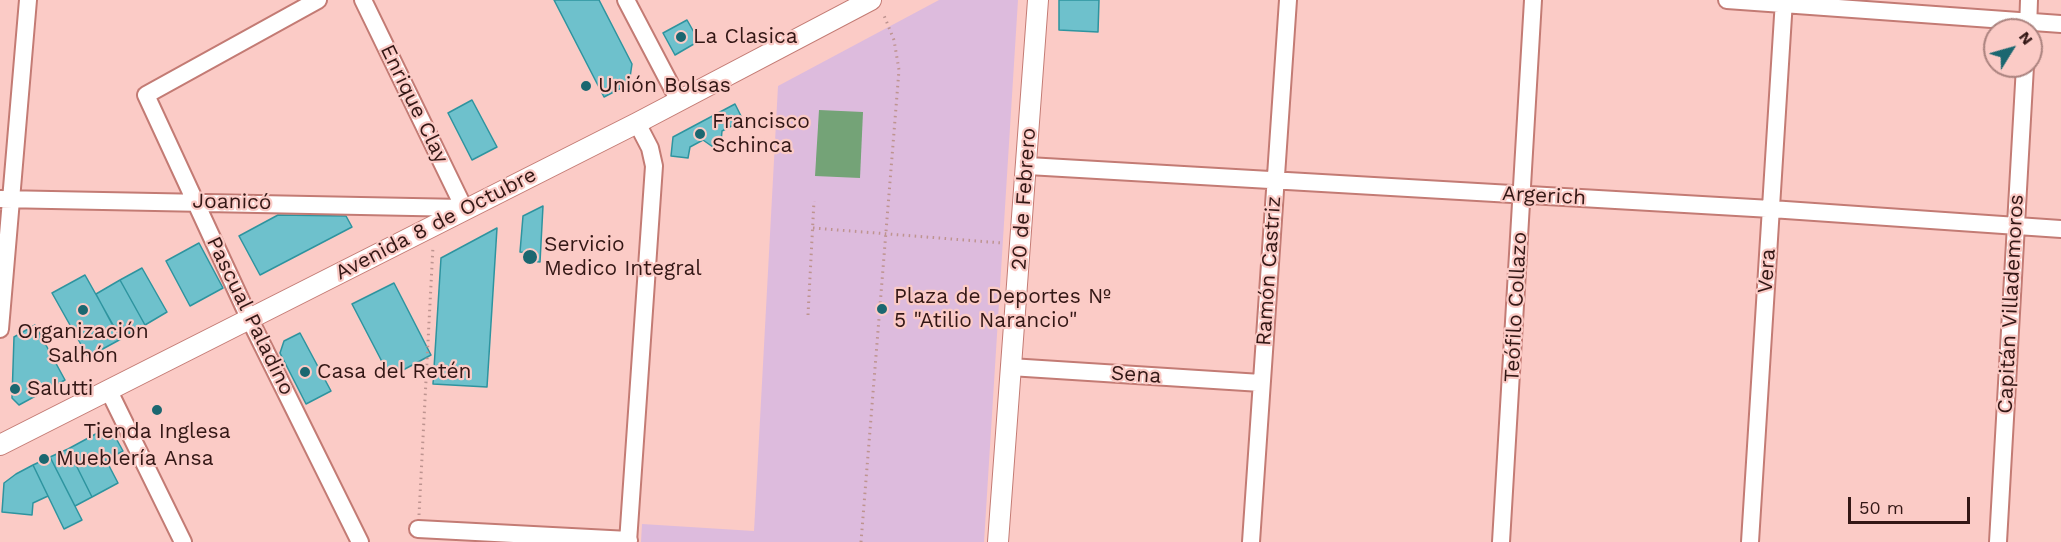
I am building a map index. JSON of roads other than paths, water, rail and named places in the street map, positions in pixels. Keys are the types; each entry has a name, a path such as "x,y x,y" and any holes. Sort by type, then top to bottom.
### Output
{"main road":[{"name":"20 de Febrero","path":"998,542 1010,367 1028,166 1038,0"},
{"name":"Avenida 8 de Octubre","path":"0,445 250,320 464,208 876,4"}],"street":[{"path":"0,329 5,199 28,0"},
{"name":"Enrique Clay","path":"363,0 464,208"},
{"path":"626,0 679,101"},
{"name":"Ramón Castriz","path":"1251,542 1288,0"},
{"name":"Teófilo Collazo","path":"1501,542 1533,0"},
{"path":"1727,0 1784,2 1983,22"},
{"path":"2029,18 2030,0"},
{"name":"Pascual Paladino","path":"313,1 146,95 250,320 360,542"},
{"name":"Vera","path":"1750,542 1784,2"},
{"path":"2043,25 2061,24"},
{"name":"Capitán Villademoros","path":"1998,542 2024,78"},
{"path":"418,530 629,541 654,166 650,148 637,123"},
{"name":"Argerich","path":"1028,166 1771,209 2061,229"},
{"name":"Joanicó","path":"5,199 464,208"},
{"name":"Sena","path":"1010,367 1261,383"},
{"path":"109,391 183,542"}],"place":[{"name":"La Clasica","path":"681,37"},
{"name":"Unión Bolsas","path":"586,86"},
{"name":"Francisco Schinca","path":"700,134"},
{"name":"Servicio Medico Integral","path":"530,257"},
{"name":"Plaza de Deportes Nº 5 \"Atilio Narancio\"","path":"882,309"},
{"name":"Organización Salhón","path":"83,310"},
{"name":"Casa del Retén","path":"305,372"},
{"name":"Salutti","path":"15,389"},
{"name":"Tienda Inglesa","path":"157,410"},
{"name":"Mueblería Ansa","path":"44,459"}]}
